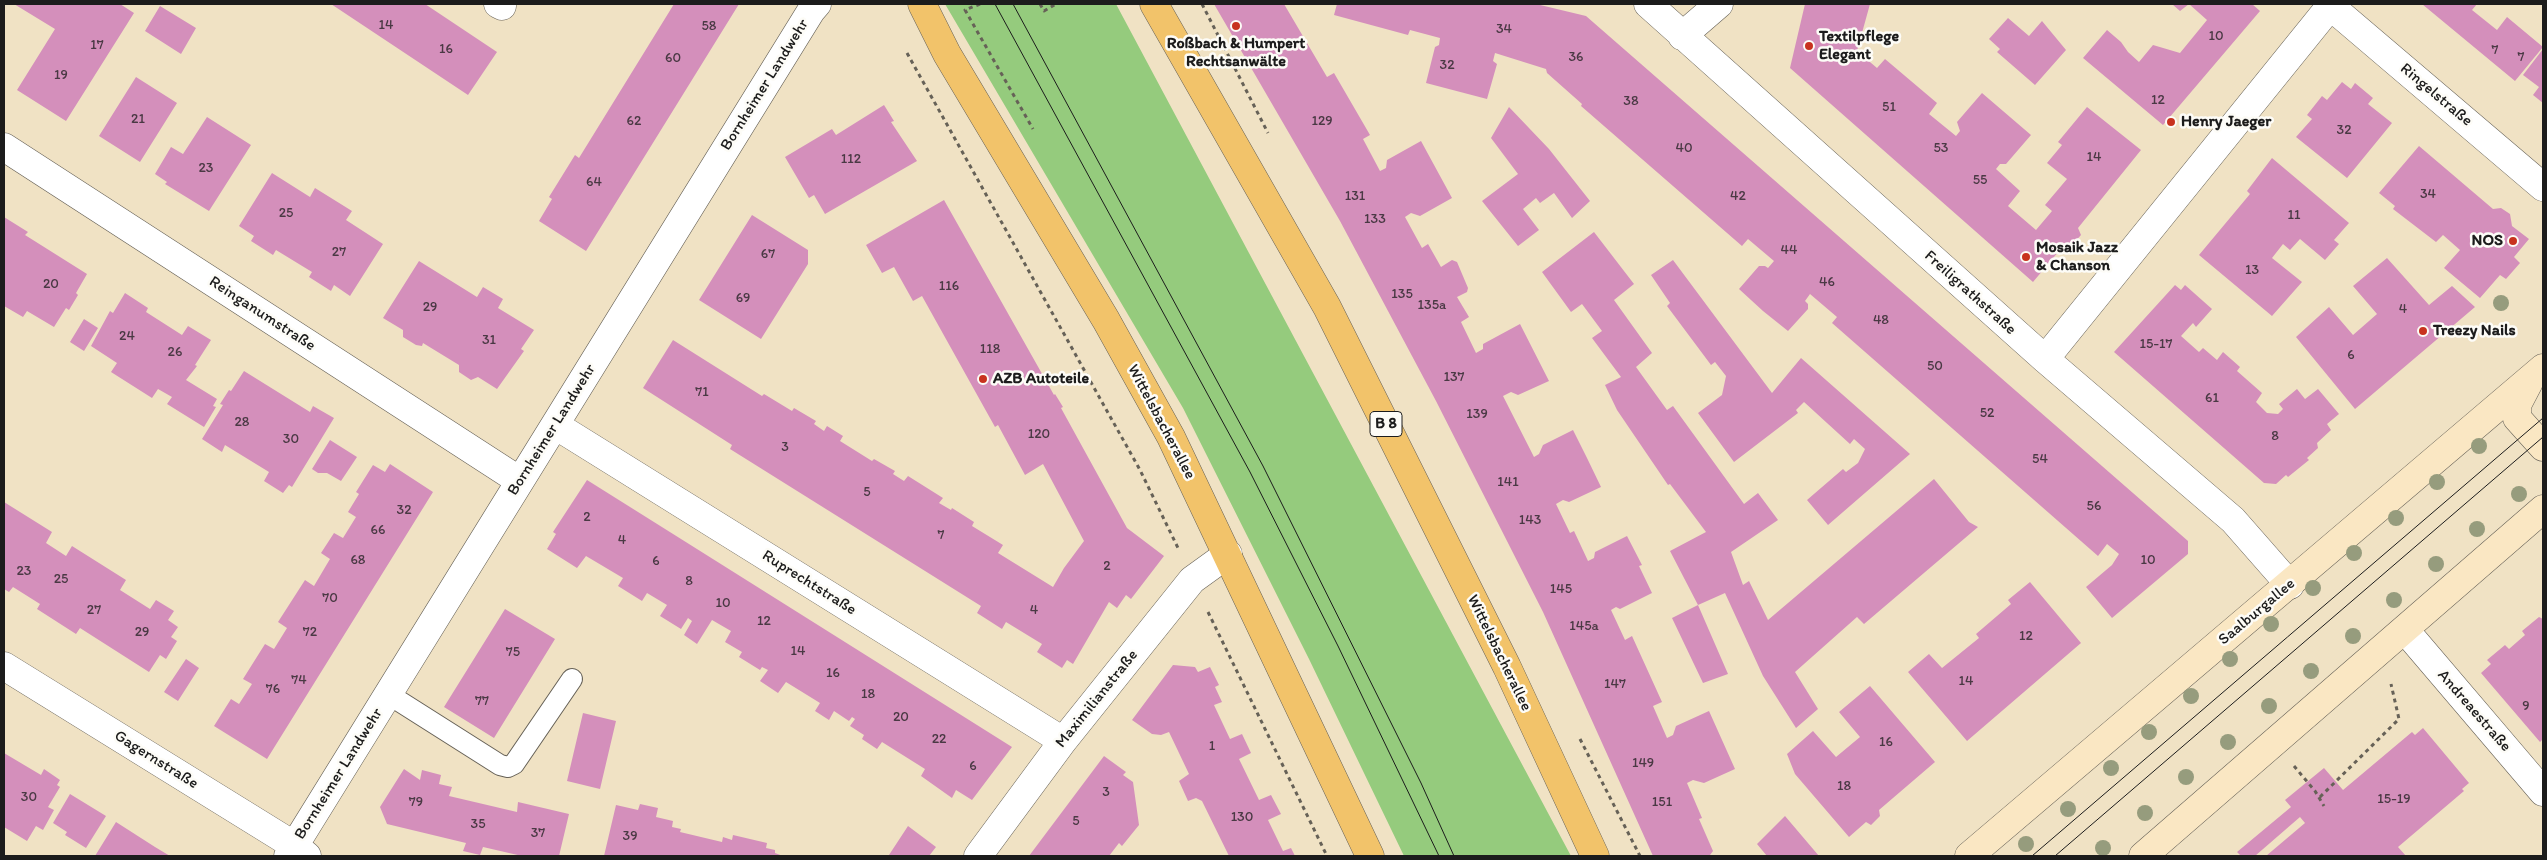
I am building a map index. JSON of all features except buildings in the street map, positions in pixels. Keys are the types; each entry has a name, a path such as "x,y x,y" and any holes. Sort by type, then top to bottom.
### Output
{"main road":[{"name":"Wittelsbacherallee","path":"922,4 947,54 1106,320 1171,437 1370,856"},
{"name":"Wittelsbacherallee","path":"1154,4 1327,307 1507,667 1595,856"},
{"name":"Saalburgallee","path":"1969,856 2537,373"},
{"path":"2537,373 2517,405 2517,418 2543,447"},
{"path":"2142,856 2543,509"}],"street":[{"name":"Bornheimer Landwehr","path":"296,853 388,694 810,11 817,4"},
{"name":"Freiligrathstraße","path":"1648,4 2045,359 2233,520 2290,585"},
{"path":"1682,36 1719,4"},
{"path":"2045,359 2330,4"},
{"name":"Ringelstraße","path":"2330,4 2543,187"},
{"name":"Reinganumstraße","path":"4,147 520,481"},
{"name":"Ruprechtstraße","path":"555,425 1063,741"},
{"name":"Maximilianstraße","path":"978,856 1063,741 1192,580 1228,554"},
{"name":"Andreaestraße","path":"2404,630 2543,792"},
{"name":"Gagernstraße","path":"4,666 296,853"}],"lane":[{"path":"388,694 500,765 508,767 514,764 572,679"}],"path":[{"path":"980,4 965,10 1038,137"},
{"path":"1040,4 1044,10 1056,4"},
{"path":"914,69 1140,470 1175,541"},
{"path":"1209,615 1327,856"},
{"path":"2320,797 2399,719 2391,683"},
{"path":"2294,766 2320,797 2324,806"}],"green space":[{"path":"945,4 1116,4 1571,856 1404,856 1309,659 1183,408"}],"tram line":[{"path":"995,4 1250,472 1338,646 1439,856"},
{"path":"1013,4 1263,466 1421,783 1454,856"},
{"path":"2032,856 2543,418"},
{"path":"2055,856 2543,437"}],"place":[{"name":"Roßbach & Humpert Rechtsanwälte","path":"1236,26"},
{"name":"Textilpflege Elegant","path":"1809,46"},
{"name":"Henry Jaeger","path":"2171,122"},
{"name":"NOS","path":"2513,241"},
{"name":"Mosaik Jazz & Chanson","path":"2026,257"},
{"name":"Treezy Nails","path":"2423,331"},
{"name":"AZB Autoteile","path":"983,379"}]}
